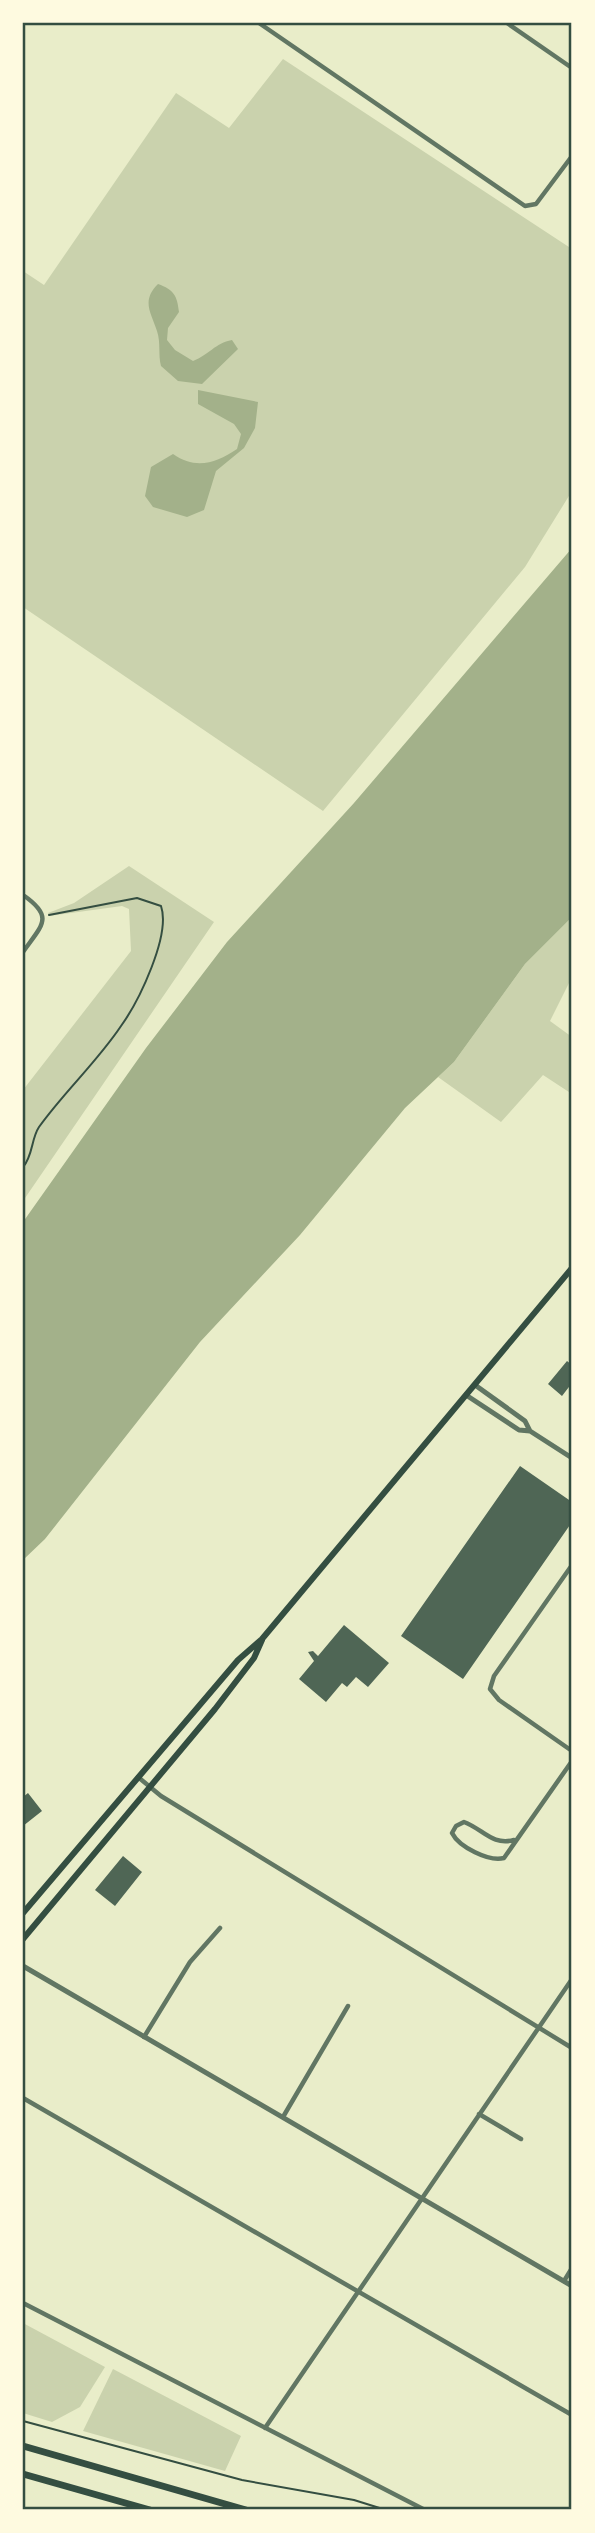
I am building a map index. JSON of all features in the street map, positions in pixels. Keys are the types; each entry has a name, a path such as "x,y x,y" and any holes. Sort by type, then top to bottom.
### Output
{"main road":[{"path":"23,1913 238,1660 262,1639 572,1268"},
{"path":"23,1939 151,1787 254,1658 262,1639"},
{"path":"23,2446 246,2510"},
{"path":"23,2474 150,2510"}],"street":[{"path":"259,23 525,206 536,204 572,156"},
{"path":"507,23 572,68"},
{"path":"23,895 42,909 43,916 41,928 23,952"},
{"path":"475,1385 525,1421 530,1431"},
{"path":"466,1395 519,1430 530,1431 572,1458"},
{"path":"572,1565 494,1676 490,1689 499,1700 572,1751"},
{"path":"514,1840 503,1843 495,1841 464,1822 456,1826 453,1833 456,1840 490,1859 503,1858 510,1852 514,1840 572,1761"},
{"path":"138,1777 572,2048"},
{"path":"144,2037 190,1962 220,1928"},
{"path":"23,1966 572,2286"},
{"path":"265,2428 572,1979"},
{"path":"283,2118 348,2006"},
{"path":"23,2098 572,2415"},
{"path":"479,2114 521,2138"},
{"path":"564,2281 572,2268"},
{"path":"23,2303 425,2510"}],"path":[{"path":"23,1167 28,1161 37,1130 122,1025 158,951 165,916 161,906 145,898 43,916"},
{"path":"23,2421 242,2480 354,2500 386,2510"}],"shaded area":[{"path":"283,59 572,249 572,491 525,567 323,811 23,607 23,271 44,285 176,93 229,128"},
{"path":"158,284 171,291 177,301 179,312 168,328 167,340 175,350 193,361 216,346 232,340 238,349 202,384 178,381 161,366 158,335 149,307 150,296"},
{"path":"198,390 258,402 255,428 244,448 216,471 204,510 187,517 153,507 145,496 151,467 173,454 190,462 214,461 237,449 241,434 234,424 198,404"},
{"path":"572,548 572,917 525,964 454,1062 405,1108 300,1235 200,1342 45,1539 23,1560 23,1222 146,1048 227,942 354,803"},
{"path":"129,866 214,922 23,1201 23,1090 131,951 129,909 122,906 49,916 48,913 74,903"},
{"path":"572,917 572,977 550,1021 572,1037 572,1094 543,1075 501,1122 438,1077 454,1062 525,964"},
{"path":"23,2323 105,2367 80,2407 52,2422 23,2413"},
{"path":"113,2369 241,2436 225,2471 83,2431"}],"building":[{"path":"567,1361 572,1365 572,1383 562,1396 548,1384"},
{"path":"520,1466 572,1502 572,1522 463,1679 401,1636"},
{"path":"344,1625 389,1663 368,1687 356,1677 347,1687 342,1683 326,1702 299,1679 314,1661 308,1652 313,1651 318,1656"},
{"path":"28,1793 42,1811 23,1826 23,1797"},
{"path":"123,1856 142,1872 115,1906 95,1890"}]}
